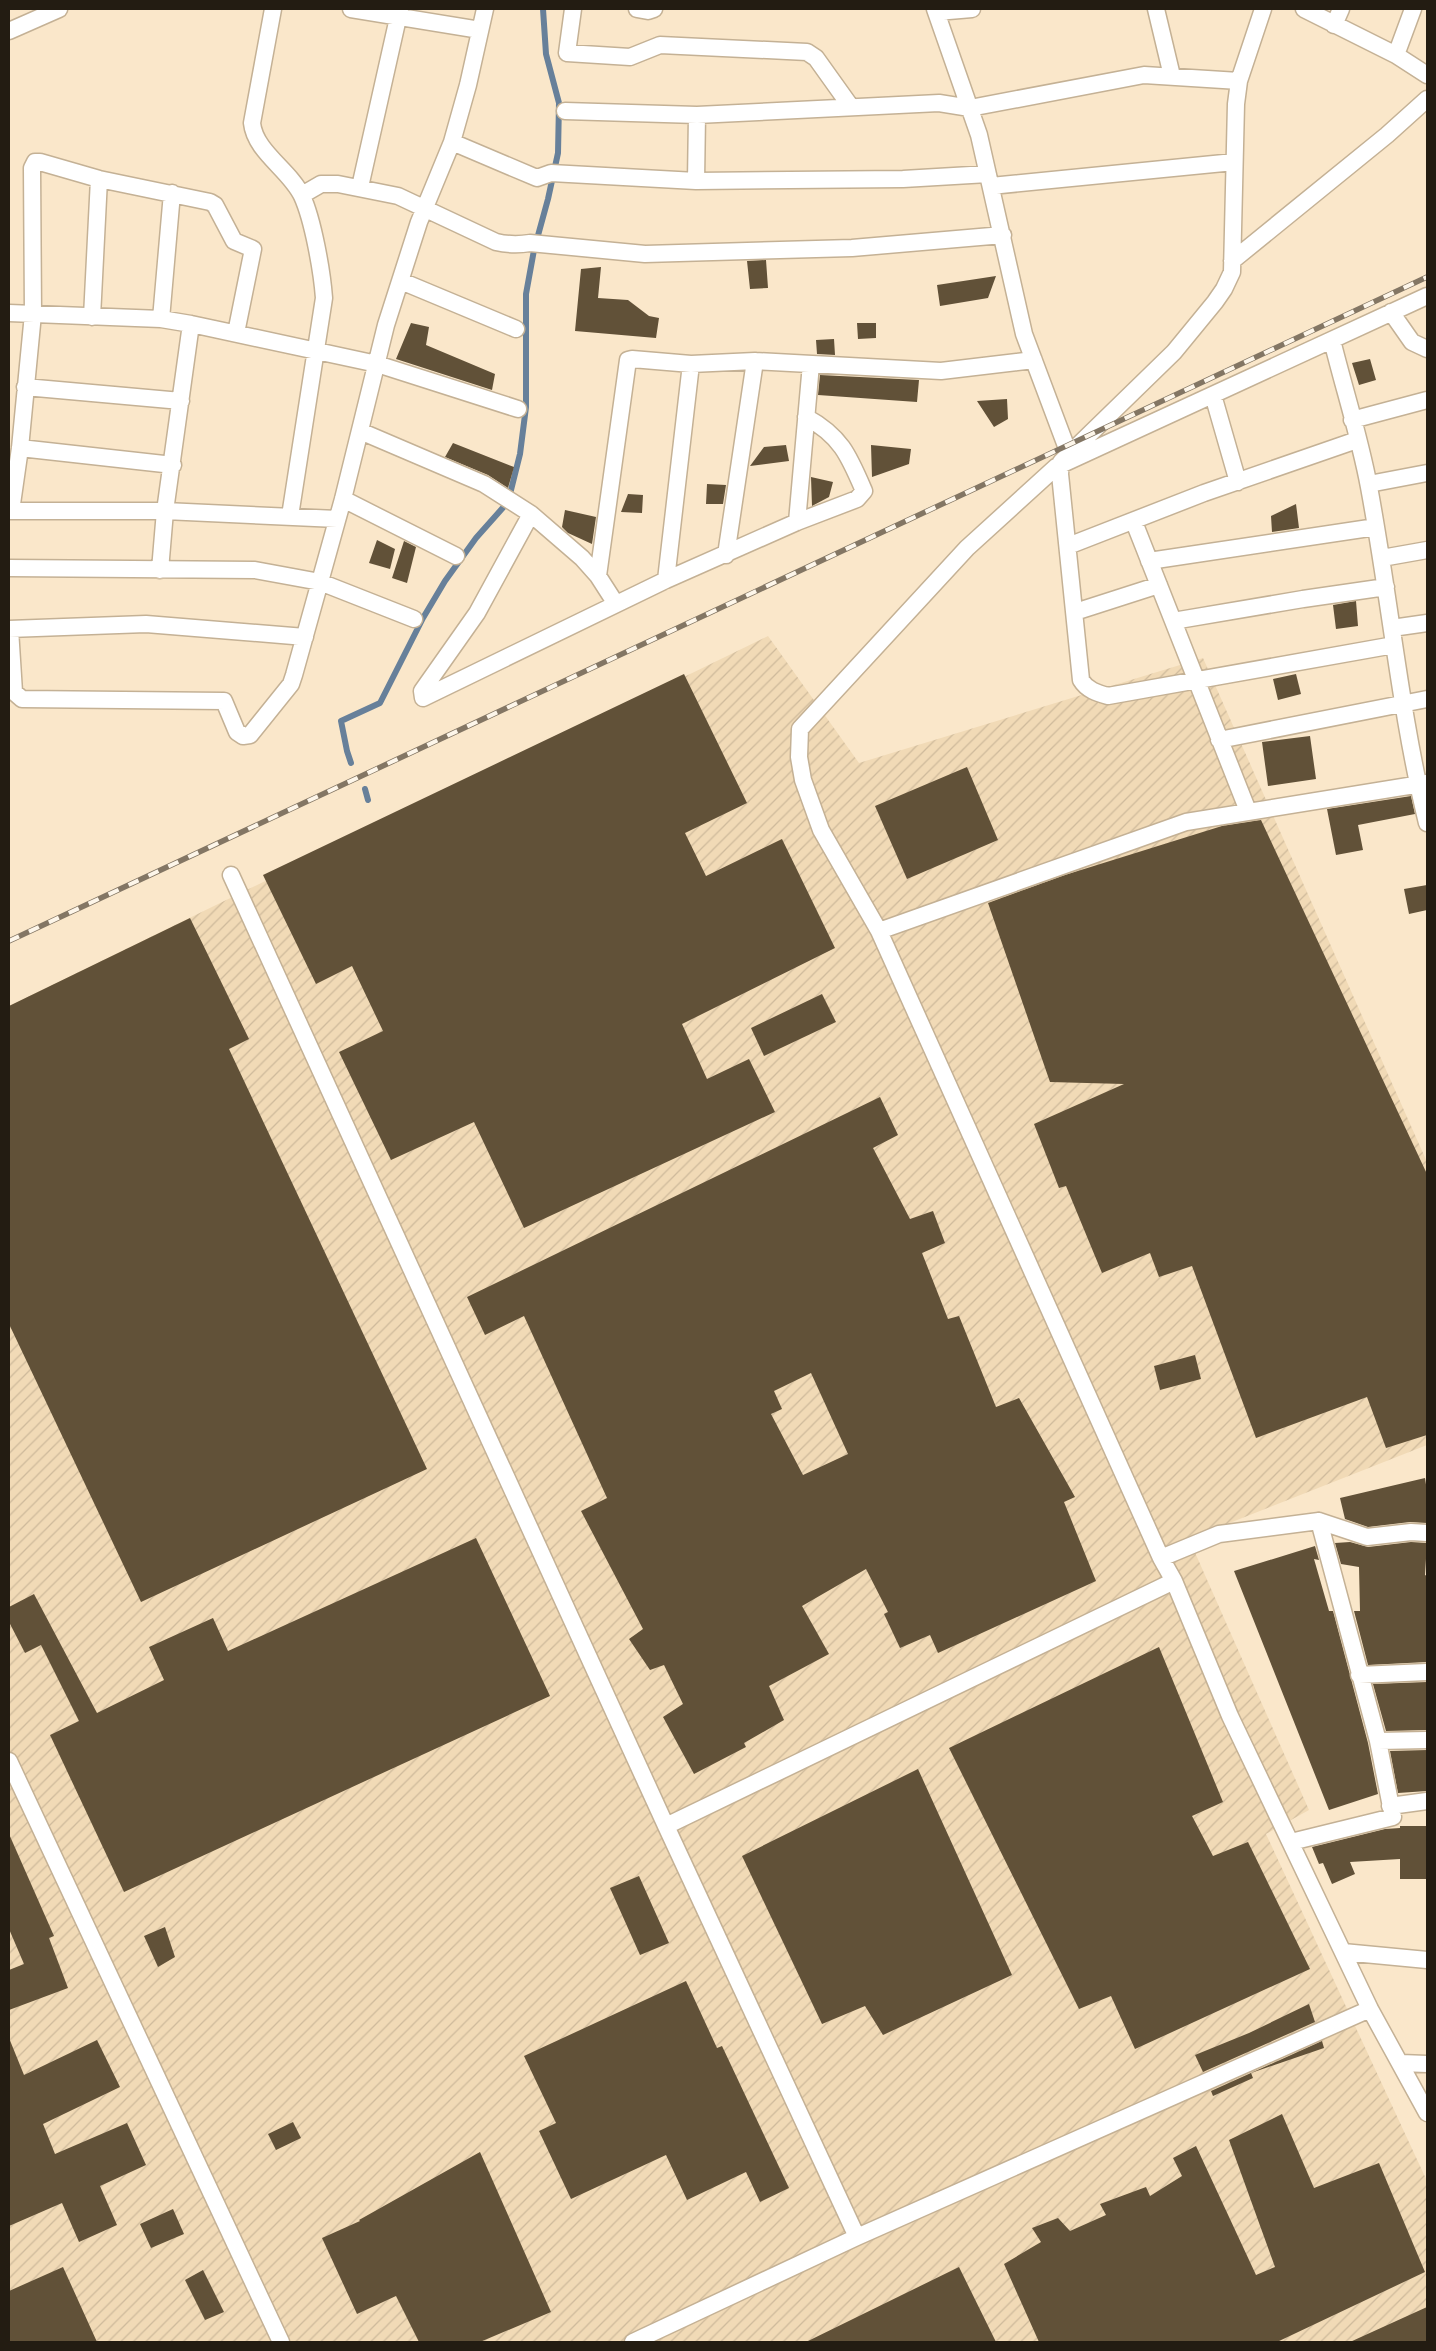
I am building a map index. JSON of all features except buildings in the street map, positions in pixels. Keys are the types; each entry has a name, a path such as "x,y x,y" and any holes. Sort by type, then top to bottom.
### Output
{"street":[{"path":"9,32 59,9"},
{"path":"273,9 252,130 260,143 302,195 322,276 324,298 290,516"},
{"path":"351,9 399,12 480,30"},
{"path":"305,637 146,624 9,629 14,692 17,697 22,699 224,701 237,732 243,736 250,735 291,684 305,637 343,500 376,364 400,281 425,209 452,142 468,85 484,9"},
{"path":"573,9 567,52 630,57 660,45 807,52 816,58 851,107"},
{"path":"637,9 648,11 654,9"},
{"path":"972,9 936,11 979,135 1024,334 1065,460 1068,546 1081,680 1084,685 1096,693 1108,696 1394,645"},
{"path":"1156,9 1172,76"},
{"path":"1263,9 1239,81 1236,104 1232,272 1224,289 1174,352 1065,460 967,548 800,729 799,756 803,780 822,830 879,931 1161,1558 1174,1581 1230,1716 1370,2009 1427,2113"},
{"path":"1304,9 1396,55 1427,75"},
{"path":"1334,25 1341,9"},
{"path":"1396,55 1413,9"},
{"path":"360,188 399,12"},
{"path":"565,111 697,116 940,103 970,108 1144,76 1239,81"},
{"path":"1232,261 1388,135 1427,99"},
{"path":"696,182 697,116"},
{"path":"452,142 537,178 551,173 696,182 903,179 990,180 1234,162"},
{"path":"236,333 253,249 234,241 215,205 210,202 99,179 35,162 32,168 33,314 19,393 20,448 13,465 10,511 165,511 290,516 337,520"},
{"path":"92,317 99,179"},
{"path":"302,195 321,184 338,184 398,196 496,242 508,245 530,244 645,254 852,248 1003,235"},
{"path":"161,318 172,193"},
{"path":"400,281 516,329"},
{"path":"1065,460 1213,395 1427,296"},
{"path":"1391,312 1412,342 1427,350"},
{"path":"9,313 161,318 376,364 518,408"},
{"path":"160,570 165,511 173,465 191,324"},
{"path":"1332,340 1368,484 1382,558 1403,704 1422,784 1427,823"},
{"path":"598,576 628,360 691,364 755,361 941,371 1034,360"},
{"path":"726,555 755,361"},
{"path":"666,580 691,364"},
{"path":"797,522 811,364"},
{"path":"19,393 181,401"},
{"path":"1213,395 1238,482"},
{"path":"1352,420 1427,400"},
{"path":"531,514 477,613 422,691 423,698 666,580 797,522 857,499 864,491 848,453 840,441 823,426 806,417"},
{"path":"360,431 484,484 531,514 582,558 598,576 616,604"},
{"path":"1068,546 1238,482 1357,440"},
{"path":"20,448 173,465"},
{"path":"1368,484 1427,473"},
{"path":"343,500 456,556"},
{"path":"1134,522 1248,811"},
{"path":"1149,560 1376,526"},
{"path":"1382,558 1427,550"},
{"path":"9,568 255,570 320,582 414,618"},
{"path":"1075,612 1159,585"},
{"path":"1173,621 1302,599 1386,588"},
{"path":"1392,628 1427,623"},
{"path":"1219,740 1427,699"},
{"path":"879,931 1186,822 1422,784"},
{"path":"231,875 666,1826 857,2237"},
{"path":"1161,1558 1219,1534 1319,1521 1367,1537 1411,1532 1427,1533"},
{"path":"1290,1842 1393,1817 1378,1741 1319,1521"},
{"path":"666,1826 1174,1581"},
{"path":"1359,1675 1427,1672"},
{"path":"1378,1741 1427,1740"},
{"path":"9,1761 281,2342"},
{"path":"1390,1806 1427,1800"},
{"path":"1343,1952 1427,1960"},
{"path":"633,2342 857,2237 1370,2009"},
{"path":"1401,2063 1427,2064"}],"shaded area":[{"path":"768,636 859,763 1203,658 1427,1162 1427,1445 1189,1539 1309,1810 1266,1834 1427,2181 1427,2342 9,2342 9,1006"}],"waterway":[{"path":"351,763 341,721 380,703 423,618 445,581 476,538 508,502 520,454 526,407 526,294 534,250 558,153 559,103 546,54 543,9"},
{"path":"365,789 368,800"}],"railway":[{"path":"9,941 1427,277"}]}
